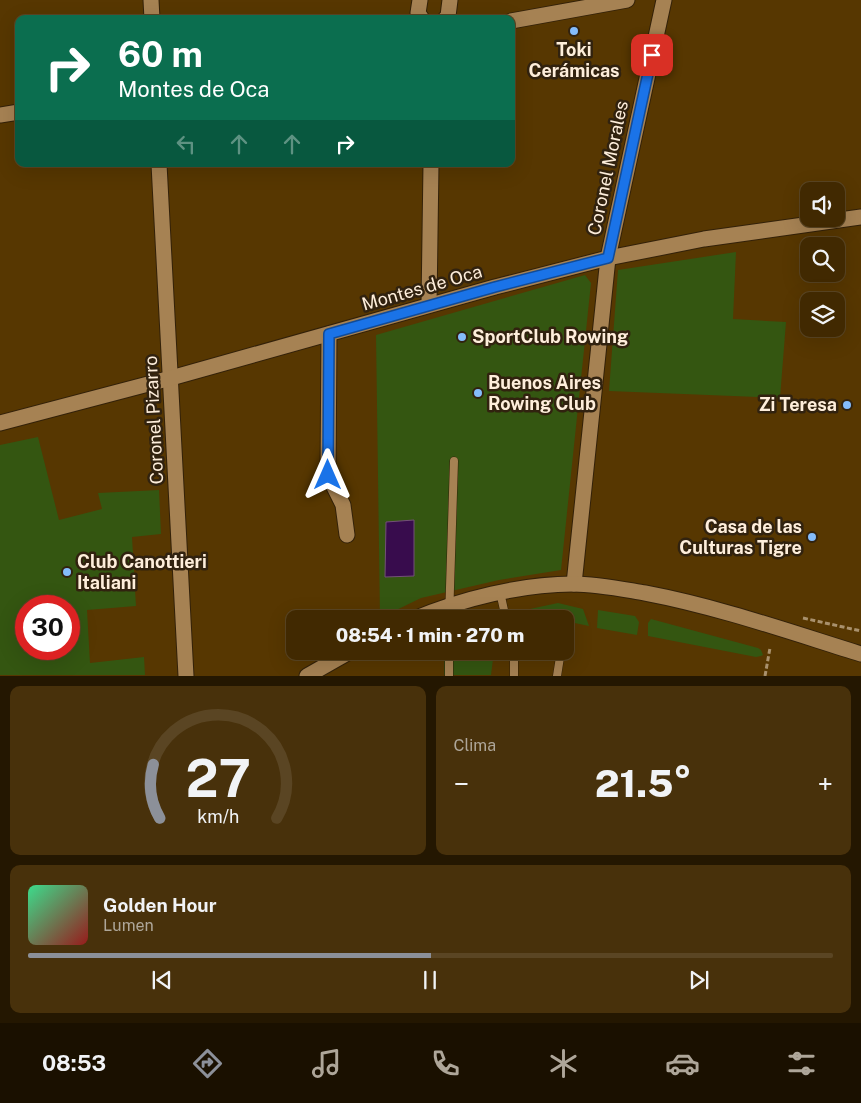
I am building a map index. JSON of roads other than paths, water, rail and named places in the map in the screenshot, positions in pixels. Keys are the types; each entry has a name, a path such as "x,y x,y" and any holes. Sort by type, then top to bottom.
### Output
{"street":[{"path":"151,0 152,15"},
{"path":"419,15 420,0"},
{"path":"448,15 450,0"},
{"path":"515,20 627,0"},
{"name":"Coronel Morales","path":"574,584 608,258 664,0"},
{"path":"0,115 15,113"},
{"name":"Coronel Pizarro","path":"159,167 186,676"},
{"path":"429,305 431,167"},
{"name":"Montes de Oca","path":"0,423 171,378 429,305 608,258 704,239 861,217"},
{"path":"329,334 328,475 343,505 347,535"},
{"path":"454,610 500,592 574,584 608,587 688,601 861,654"},
{"path":"307,676 335,660"}],"lane":[{"path":"449,610 454,461"},
{"path":"500,592 504,610"},
{"path":"449,660 449,676"},
{"path":"514,660 514,676"},
{"path":"557,676 560,660"}],"place":[{"name":"Toki Cerámicas","path":"574,31"},
{"name":"SportClub Rowing","path":"462,337"},
{"name":"Buenos Aires Rowing Club","path":"478,393"},
{"name":"Zi Teresa","path":"847,405"},
{"name":"Casa de las Culturas Tigre","path":"812,537"},
{"name":"Club Canottieri Italiani","path":"67,572"}]}
